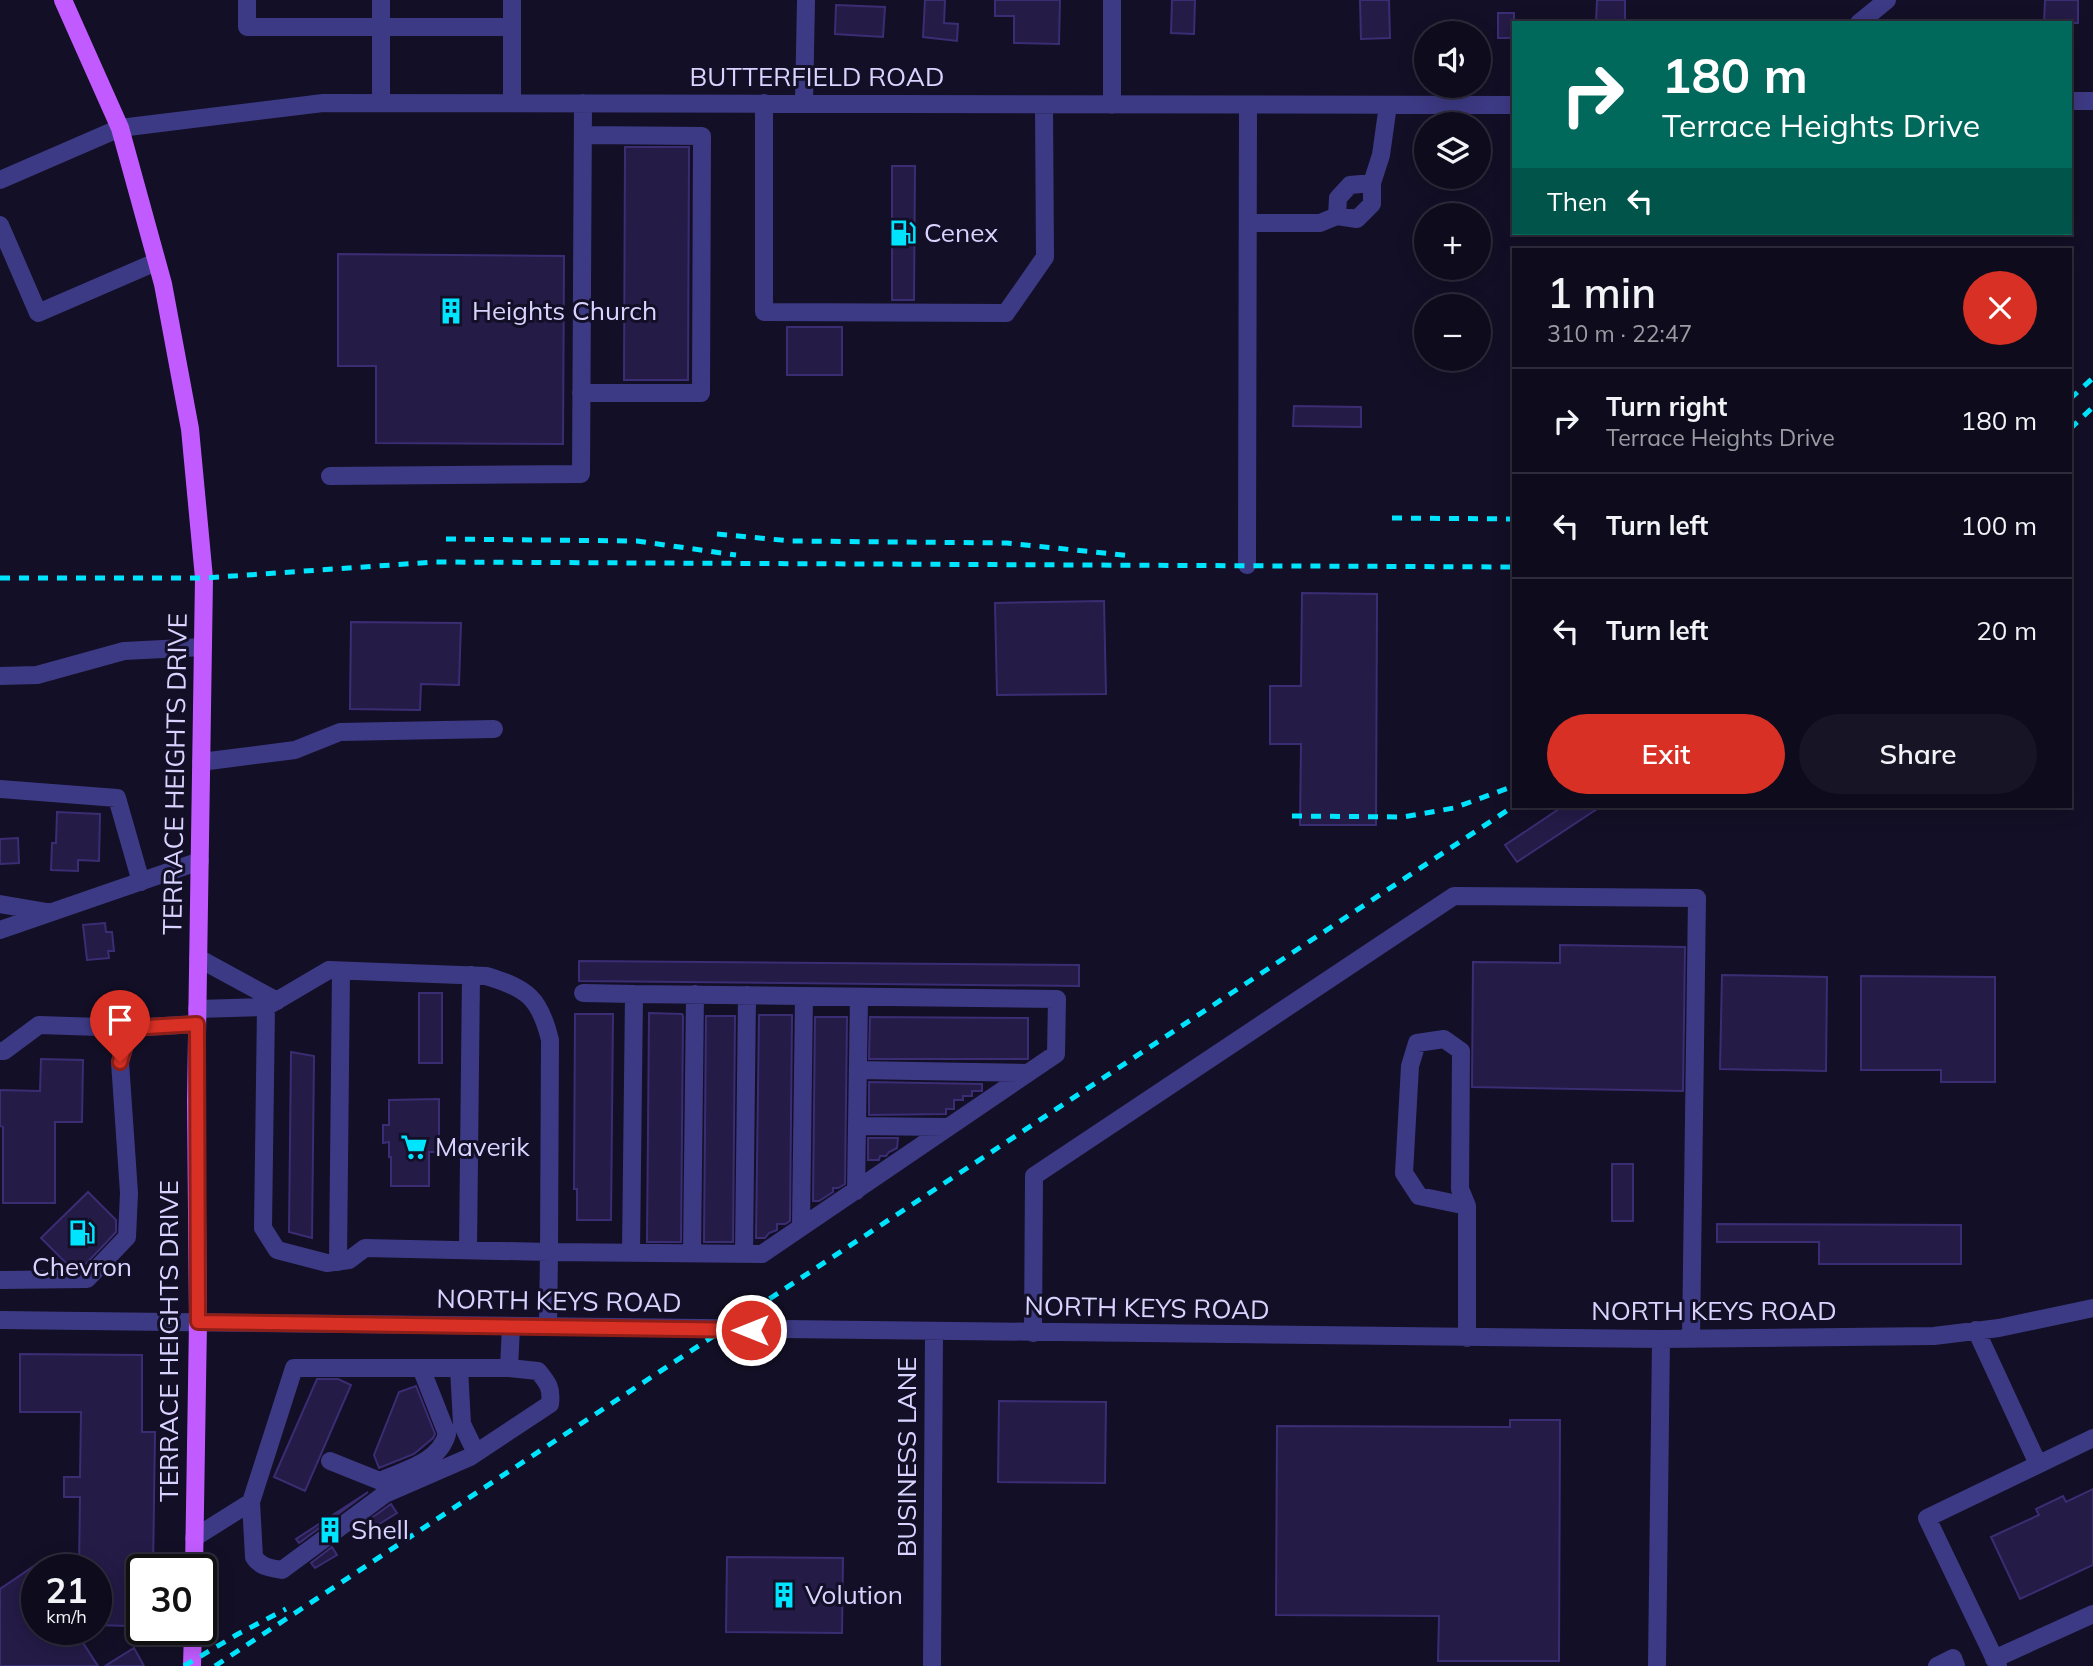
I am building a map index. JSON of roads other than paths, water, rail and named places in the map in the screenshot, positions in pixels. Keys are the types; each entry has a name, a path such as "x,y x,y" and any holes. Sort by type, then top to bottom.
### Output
{"main road":[{"name":"TERRACE HEIGHTS DRIVE","path":"63,0 120,128 163,284 190,429 204,578 197,1016 198,1322 194,1554"},
{"path":"192,1666 193,1645"}],"street":[{"path":"247,0 247,27 512,27"},
{"path":"381,0 381,103"},
{"path":"512,0 512,103"},
{"path":"804,103 806,0"},
{"path":"1112,0 1112,106"},
{"path":"1861,21 1887,0"},
{"path":"2072,101 2093,102"},
{"name":"BUTTERFIELD ROAD","path":"0,180 120,128 323,103 1512,105"},
{"path":"330,476 581,474 583,103"},
{"path":"764,103 764,312 1006,313 1045,257 1044,105"},
{"path":"1248,223 1320,223 1337,216 1357,219 1372,204 1372,183 1381,155 1388,105"},
{"path":"1247,565 1248,106"},
{"path":"581,393 701,393 702,136 583,135"},
{"path":"1337,216 1338,198 1350,185 1372,183"},
{"path":"0,225 38,313 156,262"},
{"path":"0,676 37,675 124,651 203,647"},
{"path":"201,762 295,750 340,732 494,729"},
{"path":"0,789 117,797 141,882"},
{"path":"0,930 200,861"},
{"path":"1033,1333 1034,1176 1454,896 1697,898 1691,1339"},
{"path":"0,904 51,913"},
{"path":"198,958 271,1004"},
{"path":"0,1051 4,1051 39,1025 130,1028 271,1004 329,970 486,976 508,982 530,995 544,1016 550,1040 548,1327"},
{"path":"338,1262 341,971"},
{"path":"468,1250 471,975"},
{"path":"271,1004 263,1228 277,1250 327,1263 349,1260 365,1248 762,1254 1056,1054 1057,999 583,993"},
{"path":"631,1252 634,994"},
{"path":"692,1254 695,995"},
{"path":"744,1254 747,995"},
{"path":"801,1227 804,996"},
{"path":"856,1191 859,997"},
{"path":"0,1280 87,1279 127,1237 129,1194 120,1062 130,1028"},
{"path":"1467,1206 1419,1196 1404,1173 1410,1066 1417,1043 1444,1039 1461,1051 1460,1189 1467,1206 1467,1338"},
{"path":"858,1070 1028,1073"},
{"path":"857,1126 946,1128"},
{"name":"NORTH KEYS ROAD","path":"0,1320 1691,1339 1934,1336 2093,1308"},
{"path":"509,1368 511,1327"},
{"path":"1976,1330 2038,1464"},
{"name":"BUSINESS LANE","path":"932,1666 934,1332"},
{"path":"1657,1666 1661,1339"},
{"path":"294,1368 509,1368 538,1371 552,1391 550,1404 476,1453 385,1494 282,1570 257,1562 254,1557 251,1502 294,1368"},
{"path":"330,1461 380,1480 430,1459 444,1443 447,1434 421,1368"},
{"path":"459,1368 462,1424 476,1453"},
{"path":"2093,1438 1927,1518 1996,1662 2093,1614"},
{"path":"194,1538 251,1502"},
{"path":"1937,1666 1953,1657 1956,1666"}],"railway":[{"path":"2072,397 2093,378"},
{"path":"2072,427 2093,407"},
{"path":"1392,518 1512,519"},
{"path":"717,534 791,541 1007,543 1132,556"},
{"path":"446,539 637,541 736,555"},
{"path":"0,578 204,578 435,562 1512,567"},
{"path":"1292,816 1403,817 1454,808 1512,787"},
{"path":"215,1666 1512,807"},
{"path":"184,1666 286,1609"}],"place":[{"name":"Cenex","path":"903,233"},
{"name":"Heights Church","path":"451,311"},
{"name":"Maverik","path":"414,1147"},
{"name":"Chevron","path":"82,1233"},
{"name":"Shell","path":"330,1530"},
{"name":"Volution","path":"784,1595"}]}
